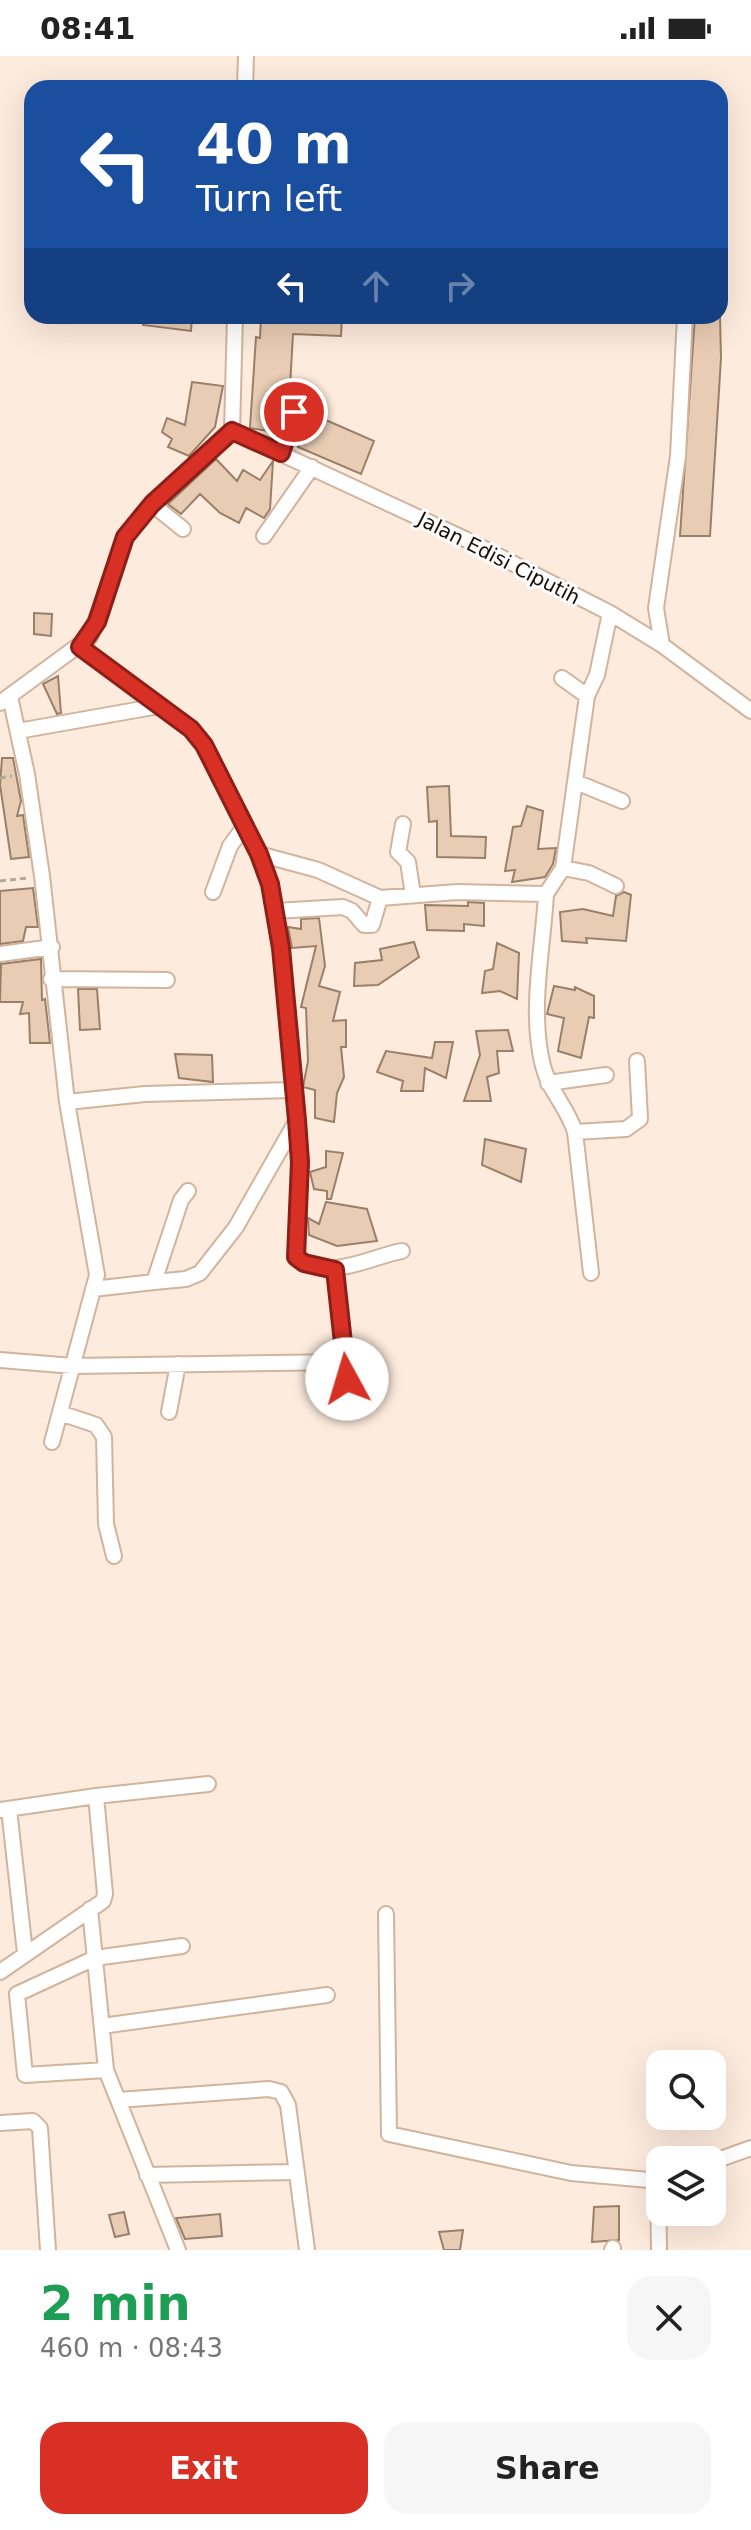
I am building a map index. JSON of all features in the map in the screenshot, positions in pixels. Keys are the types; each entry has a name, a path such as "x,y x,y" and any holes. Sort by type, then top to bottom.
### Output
{"street":[{"path":"245,80 246,56"},
{"path":"52,1442 97,1275 67,1102 42,876 18,731 5,700 80,647 97,622 125,537 152,504 232,431 235,324"},
{"path":"662,645 656,608 678,456 685,324"},
{"path":"281,453 294,412"},
{"name":"Jalan Edisi Ciputih","path":"232,431 610,613 662,645 751,711"},
{"path":"264,536 312,467"},
{"path":"152,504 183,529"},
{"path":"591,1273 575,1132 569,1113 548,1083 538,1036 546,894 563,868 587,696 597,675 610,613"},
{"path":"80,647 191,729 204,745 259,854 275,911 297,1120 300,1162 296,1257 304,1263 335,1270 402,1251"},
{"path":"562,678 587,696"},
{"path":"18,731 159,706"},
{"path":"576,782 622,801"},
{"path":"403,824 398,852 408,862 413,895"},
{"path":"213,892 230,846 244,827"},
{"path":"259,854 318,870 380,898 457,892 546,894"},
{"path":"563,868 589,873 616,886"},
{"path":"275,911 343,907 368,925 376,919 380,898"},
{"path":"0,954 52,947"},
{"path":"51,979 167,980"},
{"path":"575,1132 626,1129 640,1119 637,1061"},
{"path":"548,1083 606,1075"},
{"path":"67,1102 145,1094 294,1090"},
{"path":"93,1289 186,1279 200,1273 236,1227 297,1120"},
{"path":"154,1282 181,1200 188,1191"},
{"path":"335,1270 347,1379"},
{"path":"0,1360 73,1366 345,1362"},
{"path":"169,1412 178,1364"},
{"path":"60,1413 96,1425 104,1437 106,1524 114,1556"},
{"path":"25,1953 5,1810 208,1784"},
{"path":"0,1972 103,1901 105,1894 96,1796"},
{"path":"90,1909 106,2070 178,2250"},
{"path":"386,1914 389,2134 571,2173 646,2180"},
{"path":"106,2070 25,2075 17,1994 95,1958 182,1946"},
{"path":"102,2026 327,1995"},
{"path":"118,2100 269,2089 281,2092 288,2105 307,2250"},
{"path":"0,2123 33,2121 40,2128 48,2250"},
{"path":"726,2157 751,2148"},
{"path":"147,2175 295,2172"},
{"path":"659,2226 659,2250"}],"path":[{"path":"0,881 42,876"}],"building":[{"path":"143,324 191,324 191,331"},
{"path":"261,324 342,324 341,336 293,334 289,404 283,413 276,413 275,432 250,428 256,337 260,338"},
{"path":"694,324 720,324 721,358 710,536 680,536"},
{"path":"192,382 223,386 215,427 189,456 168,447 172,439 162,432 167,418 185,425"},
{"path":"312,414 374,441 361,474 298,447"},
{"path":"216,459 237,481 243,470 260,480 273,461 270,509 264,518 246,508 239,523 220,513 200,494 181,514 168,504"},
{"path":"34,613 52,614 51,636 34,634"},
{"path":"58,676 61,713 57,714 43,684"},
{"path":"2,758 13,758 21,801 17,816 23,815 29,857 11,859 0,785"},
{"path":"449,786 451,836 486,837 485,858 437,857 437,821 429,822 427,787"},
{"path":"527,806 543,811 538,849 556,848 553,864 545,877 512,882 515,870 505,871 513,827 521,826"},
{"path":"33,888 38,927 26,927 23,941 0,944 0,891"},
{"path":"624,892 631,895 626,941 586,938 587,943 562,941 560,912 583,909 613,916 616,896"},
{"path":"468,902 484,903 484,926 464,924 464,931 427,930 425,905 468,906"},
{"path":"319,918 325,966 319,986 340,992 333,1021 346,1020 346,1047 341,1047 344,1077 337,1093 334,1122 315,1118 315,1090 303,1087 308,1061 306,1008 301,1007 316,946 292,948 288,927 301,929 301,919"},
{"path":"414,942 419,957 378,985 354,986 355,963 382,960 380,949"},
{"path":"497,943 519,953 517,999 500,991 482,993 485,971 493,969"},
{"path":"41,959 42,1000 45,999 50,1043 30,1043 29,1013 20,1014 23,1002 0,1002 1,964"},
{"path":"554,986 575,990 575,987 594,996 594,1018 589,1017 581,1058 558,1051 564,1018 547,1014"},
{"path":"78,989 97,989 100,1029 80,1030"},
{"path":"508,1030 513,1051 497,1051 499,1073 487,1077 491,1101 464,1101 480,1055 476,1031"},
{"path":"435,1042 453,1042 446,1078 425,1068 423,1091 401,1091 403,1081 377,1072 386,1051 432,1058"},
{"path":"175,1054 212,1055 213,1082 179,1078"},
{"path":"485,1139 526,1149 521,1182 482,1165"},
{"path":"326,1151 343,1153 331,1199 327,1199 327,1191 314,1189 310,1172 326,1167"},
{"path":"326,1202 367,1209 377,1241 337,1246 309,1235 308,1218 319,1224"},
{"path":"619,2206 619,2240 592,2242 594,2207"},
{"path":"124,2212 129,2234 115,2237 109,2215"},
{"path":"220,2214 222,2236 185,2239 176,2218"},
{"path":"463,2230 460,2250 444,2250 439,2232"}],"route":[{"path":"294,412 281,453 232,431 152,504 125,537 97,622 90,637 80,647 191,729 204,745 259,854 270,884 281,948 300,1162 296,1257 304,1263 335,1270 347,1379"}]}
